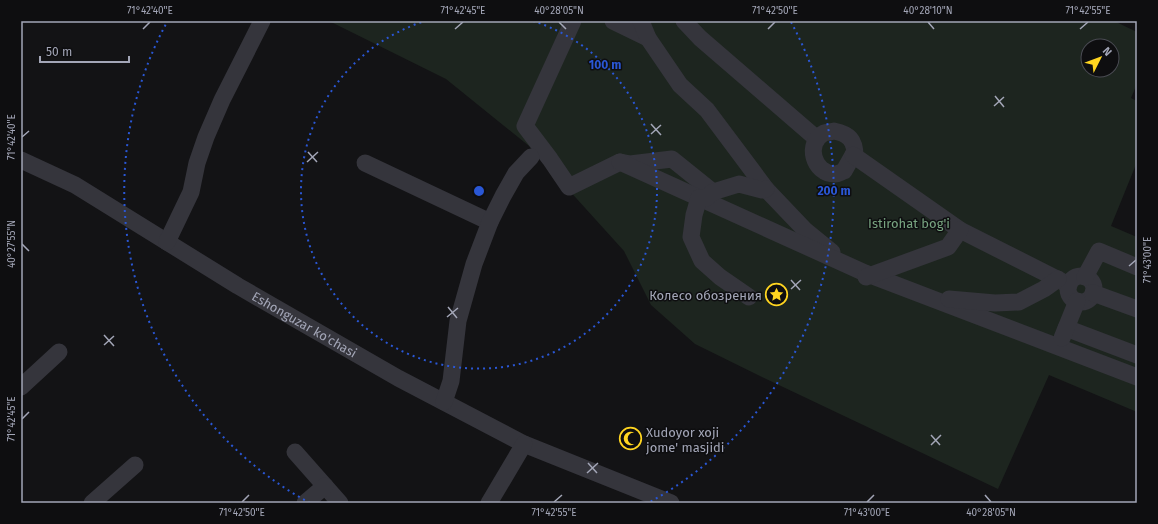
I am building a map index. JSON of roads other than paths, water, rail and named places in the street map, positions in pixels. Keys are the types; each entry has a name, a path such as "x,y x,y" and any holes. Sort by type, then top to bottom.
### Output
{"street":[{"path":"167,242 191,192 197,163 206,137 222,100 262,21"},
{"path":"573,21 525,126 569,187 620,162 630,164 672,159 706,195"},
{"path":"613,21 648,38"},
{"path":"641,21 648,38 680,85 707,110 766,189 805,230 865,275"},
{"path":"684,21 700,38 817,139"},
{"path":"834,131 843,133 851,139 855,147 855,156 853,155 844,171 835,174 826,172 818,166 814,158 814,148 817,139 824,133 834,131"},
{"path":"853,155 960,230 1063,282 1069,293 1077,301 1083,302 1088,300 1093,293 1093,285 1086,277 1080,276 1074,278 1063,282 1044,289 1019,302 995,303 929,298"},
{"path":"444,402 451,381 458,321 474,264 490,222 516,173 531,157"},
{"name":"Eshonguzar ko'chasi","path":"21,160 75,185 238,286 398,378 524,444 671,503"},
{"path":"620,162 706,195 865,275 1137,377"},
{"path":"365,163 490,222"},
{"path":"749,297 720,277 702,261 691,237 694,215 706,195 738,184 762,190 766,189"},
{"path":"865,275 948,247 960,230"},
{"path":"1086,277 1099,251 1137,267"},
{"path":"1093,293 1137,309"},
{"path":"1058,347 1077,301"},
{"path":"1066,328 1137,355"},
{"path":"21,387 60,352"},
{"path":"489,503 524,444"},
{"path":"295,452 340,503"},
{"path":"92,503 135,465"},
{"path":"305,503 325,486"}],"place":[{"name":"Колесо обозрения","path":"777,295"},
{"name":"Xudoyor xoji jome' masjidi","path":"630,439"}],"park label":[{"name":"Istirohat bog'i","path":"909,223"}]}
